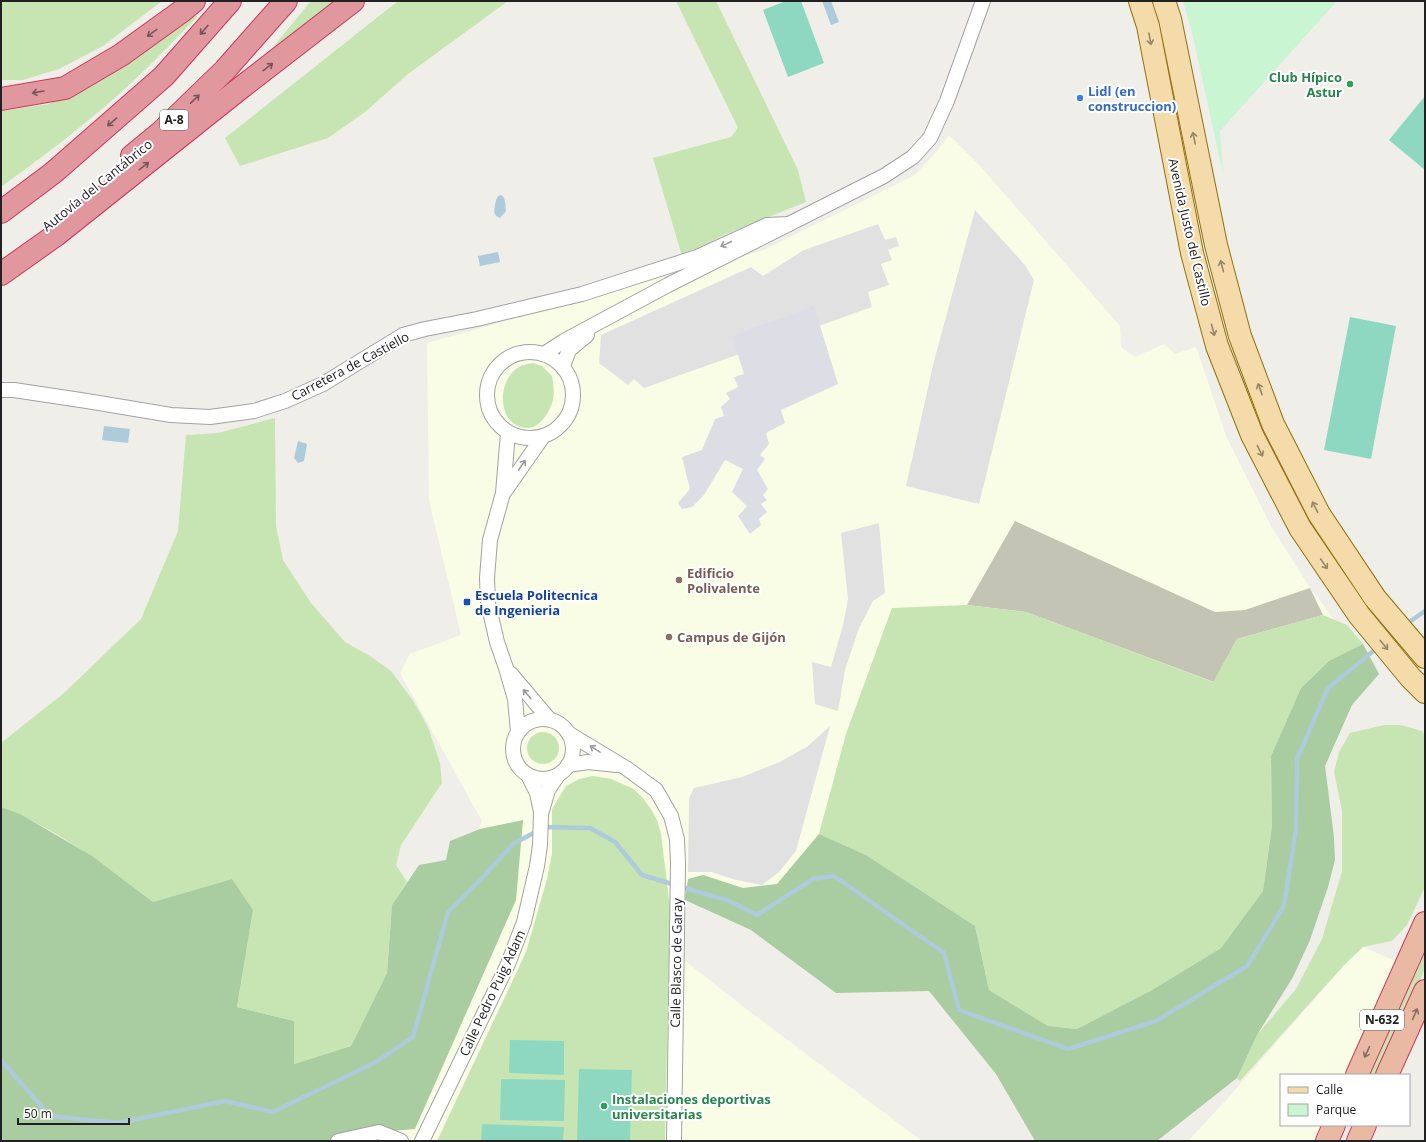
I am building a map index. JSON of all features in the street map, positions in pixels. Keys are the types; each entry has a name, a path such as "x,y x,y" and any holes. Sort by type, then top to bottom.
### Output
{"highway":[{"path":"1,99 65,88 121,55 194,1"},
{"path":"1,212 53,173 164,76 230,1"},
{"name":"Autovía del Cantábrico","path":"1,258 49,225 160,133 225,70 286,1"},
{"path":"1,274 56,235 238,90 353,1"},
{"name":"N-632","path":"1357,1074 1425,923"},
{"name":"N-632","path":"1387,1074 1425,991"},
{"path":"1327,1141 1334,1126"},
{"path":"1358,1141 1365,1126"}],"main road":[{"name":"Avenida Justo del Castillo","path":"1140,1 1148,26 1192,253 1218,346 1252,435 1300,528 1359,615 1418,685"},
{"name":"Avenida Justo del Castillo","path":"1164,1 1170,19 1216,245 1240,336 1273,424 1319,514 1375,598 1425,657"}],"street":[{"name":"Carretera de Castiello","path":"625,280 648,277 660,280 668,285 884,176 913,157 930,138 947,101 982,1"},
{"name":"Carretera de Castiello","path":"1,390 14,390 86,400 171,415 210,417 254,411 285,401 323,384 403,335 582,294 697,257 767,225 789,224"},
{"path":"544,354 668,285"},
{"path":"562,366 569,350 610,316"},
{"path":"529,351 544,354 555,359 562,366 573,393 572,408 564,422 553,432 542,438 522,438 508,433 501,428 492,416 486,397 488,382 498,365 510,356 529,351"},
{"path":"508,433 503,493 490,540 487,578 488,603 497,642 515,699 518,732"},
{"path":"503,493 542,438"},
{"path":"506,668 549,719"},
{"path":"538,719 549,719 558,723 568,733 621,765 588,762 563,770 548,778 538,779 528,775 518,767 514,757 514,742 518,732 528,723 538,719"},
{"path":"563,770 572,755 573,749 568,733"},
{"name":"Calle Blasco de Garay","path":"621,765 656,790 671,816 677,839 678,900 674,1141"},
{"name":"Calle Pedro Puig Adam","path":"541,814 548,790 563,770"},
{"name":"Calle Pedro Puig Adam","path":"422,1141 508,964 524,922 537,866 540,845 541,814 537,793 528,775"},
{"path":"338,1141 379,1132 400,1141"}],"shaded area":[{"name":"Campus de Gijón","path":"949,135 980,166 1120,326 1121,347 1135,357 1164,344 1175,354 1196,347 1226,436 1271,526 1310,588 1356,648 1304,620 1237,639 1214,682 1026,612 892,608 846,734 810,863 767,912 687,886 684,960 745,1008 922,1141 78,1141 212,1115 242,979 454,895 482,821 400,673 410,654 461,635 429,500 427,343 764,250 915,175 938,150"},
{"path":"975,210 1025,265 1034,280 979,504 906,486 934,361"},
{"path":"878,224 885,240 896,237 899,246 888,250 892,260 881,264 889,285 868,292 872,307 644,388 634,379 628,385 599,363 601,335 751,267 763,276 804,250"},
{"path":"814,306 838,384 781,410 785,423 766,433 769,444 760,455 765,459 757,470 768,489 763,495 767,500 761,504 767,512 759,519 761,525 750,534 738,516 747,506 732,492 743,469 725,460 704,495 692,507 682,509 678,503 690,489 682,457 702,450 715,419 724,416 721,407 730,399 726,393 738,387 734,377 744,374 732,336"},
{"path":"1015,521 1215,612 1245,610 1310,588 1323,615 1237,639 1214,682 1026,612 967,605"},
{"path":"879,523 885,593 873,601 859,628 845,670 838,711 815,704 812,662 831,667 843,625 848,599 841,533"},
{"path":"830,726 796,851 779,872 762,885 736,880 711,872 688,872 689,798 694,788 742,777 780,762 808,746"},
{"path":"1363,947 1407,966 1357,1074 1280,1074 1280,1126 1334,1126 1327,1141 1188,1141 1228,1098 1345,964"}],"green space":[{"path":"1,1 162,1 103,46 59,69 23,80 1,80"},
{"path":"311,1 339,1 255,69"},
{"path":"398,1 508,1 408,74 365,112 328,138 240,166 225,138"},
{"path":"676,1 716,1 798,170 806,202 726,234 682,256 653,158 731,137 738,128"},
{"path":"786,1 801,1 824,63 788,77 763,10"},
{"path":"1183,1 1337,1 1220,131 1223,174 1193,37"},
{"path":"198,16 143,72 109,103 56,146 1,187 1,111 49,104 87,86 189,17"},
{"path":"1425,96 1425,170 1389,140"},
{"path":"1350,317 1396,326 1371,459 1324,450"},
{"path":"533,363 542,366 552,376 554,393 551,407 545,417 537,425 528,428 518,426 511,421 503,404 503,394 505,385 516,369"},
{"path":"275,418 276,526 283,560 311,603 345,642 370,656 391,671 414,702 428,727 440,763 442,783 401,845 396,865 407,882 392,905 387,973 351,1046 294,1064 294,1021 237,1007 253,910 232,879 153,902 99,862 61,837 1,807 1,743 64,693 141,619 178,531 186,435 218,433"},
{"path":"967,605 1026,612 1213,682 1237,639 1323,615 1347,625 1363,644 1329,661 1301,688 1271,756 1272,826 1263,891 1221,948 1152,990 1077,1029 1048,1026 989,990 975,926 866,855 819,834 846,734 892,608"},
{"path":"1363,644 1379,674 1352,705 1325,766 1334,837 1335,860 1328,887 1310,940 1293,977 1257,1035 1237,1078 1157,1141 1035,1141 996,1074 929,991 836,993 751,930 685,900 688,879 703,875 743,888 777,884 819,834 866,855 975,926 989,990 1048,1026 1077,1029 1152,990 1221,948 1263,891 1272,826 1271,756 1301,688 1329,661"},
{"path":"1384,725 1401,725 1422,731 1425,735 1425,887 1407,925 1392,941 1363,947 1345,964 1240,1081 1237,1078 1257,1035 1296,989 1322,939 1342,871 1342,811 1334,772 1339,752 1350,733"},
{"path":"543,732 549,733 556,739 559,748 558,754 552,761 543,764 537,763 530,757 527,748 528,742 534,735"},
{"path":"593,776 611,779 632,788 642,797 651,809 657,820 661,834 670,908 665,1141 437,1141 526,952 547,879 552,854 552,809 566,786 579,779"},
{"path":"1,807 20,814 92,856 153,902 232,879 253,910 237,1007 294,1021 294,1064 351,1046 387,973 392,905 419,865 446,860 450,841 480,829 523,820 516,900 415,1129 379,1132 338,1141 1,1141"},
{"path":"1425,953 1425,969 1377,1074 1370,1074"},
{"path":"510,1040 564,1041 564,1075 509,1073"},
{"name":"Instalaciones deportivas universitarias","path":"579,1069 632,1070 630,1141 577,1141"},
{"path":"501,1079 565,1080 564,1121 500,1120"},
{"path":"482,1124 564,1127 563,1141 481,1141"}],"water":[{"path":"822,1 831,1 839,22 831,25"},
{"path":"501,195 505,200 506,211 500,218 496,216 494,212 497,198"},
{"path":"498,252 500,262 480,266 478,256"},
{"path":"104,426 130,429 128,443 102,440"},
{"path":"298,441 307,444 304,461 298,463 294,458"}],"waterway":[{"path":"1405,625 1425,611"},
{"path":"1,1060 50,1116 118,1123 225,1101 273,1112 376,1062 413,1037 448,912 513,844 545,827 590,828 615,842 642,875 729,901 757,915 813,879 834,876 944,953 959,1010 1068,1049 1156,1021 1247,966 1284,906 1296,829 1297,759 1328,688 1377,648"}],"place":[{"name":"Club Hípico Astur","path":"1350,84"},
{"name":"Lidl (en construccion)","path":"1080,98"},
{"name":"Edificio Polivalente","path":"679,580"},
{"name":"Escuela Politecnica de Ingenieria","path":"467,602"},
{"name":"Campus de Gijón","path":"669,637"},
{"name":"Instalaciones deportivas universitarias","path":"604,1106"}]}
